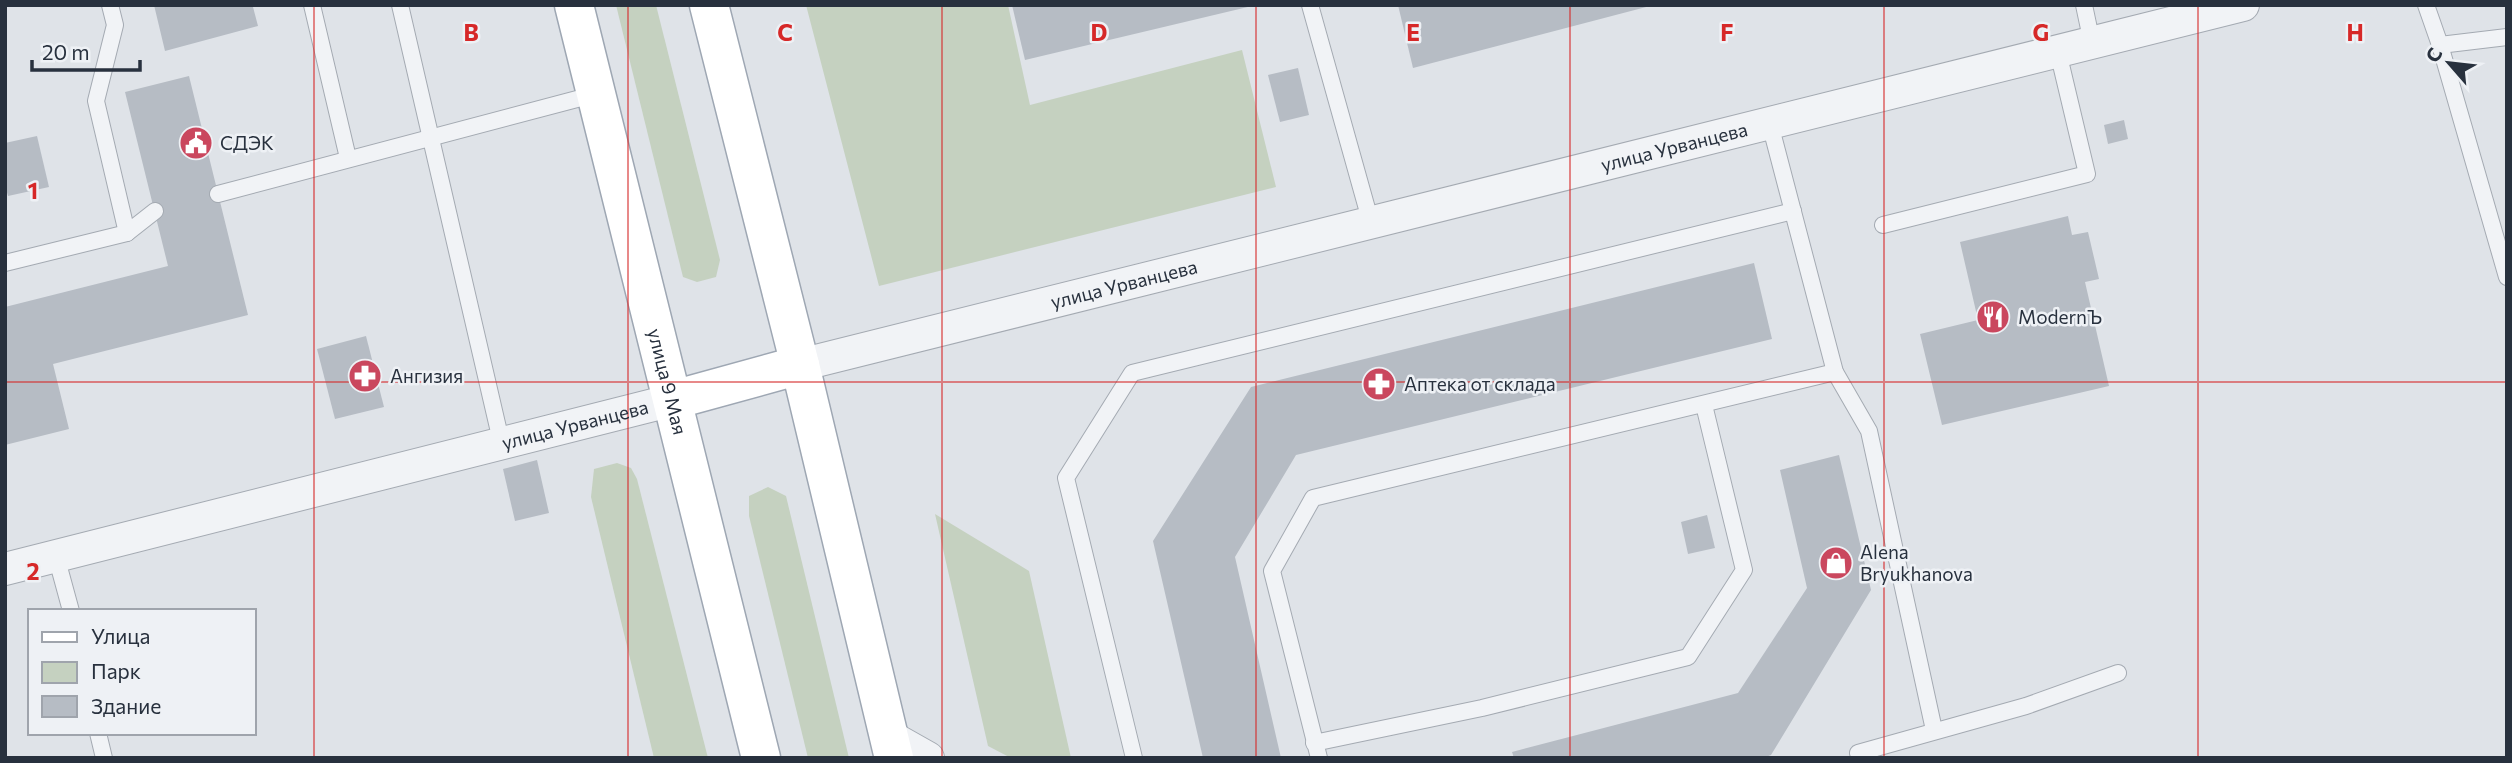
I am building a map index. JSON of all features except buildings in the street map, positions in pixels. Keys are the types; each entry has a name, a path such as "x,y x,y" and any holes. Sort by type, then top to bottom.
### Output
{"main road":[{"name":"улица 9 Мая","path":"574,5 761,758"},
{"path":"709,5 800,366 891,747"},
{"name":"улица Урванцева","path":"673,400 800,366"}],"street":[{"name":"улица Урванцева","path":"800,366 2244,5"},
{"name":"улица Урванцева","path":"5,569 673,400"},
{"path":"891,747 928,758"}],"lane":[{"path":"110,5 115,25 96,101 127,233"},
{"path":"312,5 348,158"},
{"path":"400,5 502,444"},
{"path":"1310,5 1371,223"},
{"path":"2084,5 2092,43"},
{"path":"2426,5 2500,232 2507,277"},
{"path":"2440,45 2507,37"},
{"path":"1883,225 2087,174 2058,52"},
{"path":"218,194 596,94"},
{"path":"1770,124 1835,372 1870,431 1934,730"},
{"path":"5,263 127,233 155,211"},
{"path":"1134,758 1066,478 1132,373 1793,211"},
{"path":"1704,405 1744,570 1688,657 1317,750 1272,571 1313,498 1835,372"},
{"path":"56,556 70,609"},
{"path":"1858,753 2026,706 2118,673"},
{"path":"98,735 104,758"}],"green space":[{"path":"616,5 656,5 720,260 716,277 697,282 683,277"},
{"path":"806,5 1008,5 1030,105 1242,50 1276,187 879,286"},
{"path":"617,463 631,468 637,479 708,758 654,758 591,497 594,469"},
{"path":"768,487 786,496 849,758 808,758 749,516 749,496"},
{"path":"935,514 1029,571 1071,758 1011,758 988,746"}],"place":[{"name":"СДЭК","path":"196,143"},
{"name":"ModernЪ","path":"1993,317"},
{"name":"Ангизия","path":"365,376"},
{"name":"Аптека от склада","path":"1379,384"},
{"name":"Alena Bryukhanova","path":"1836,563"}]}
